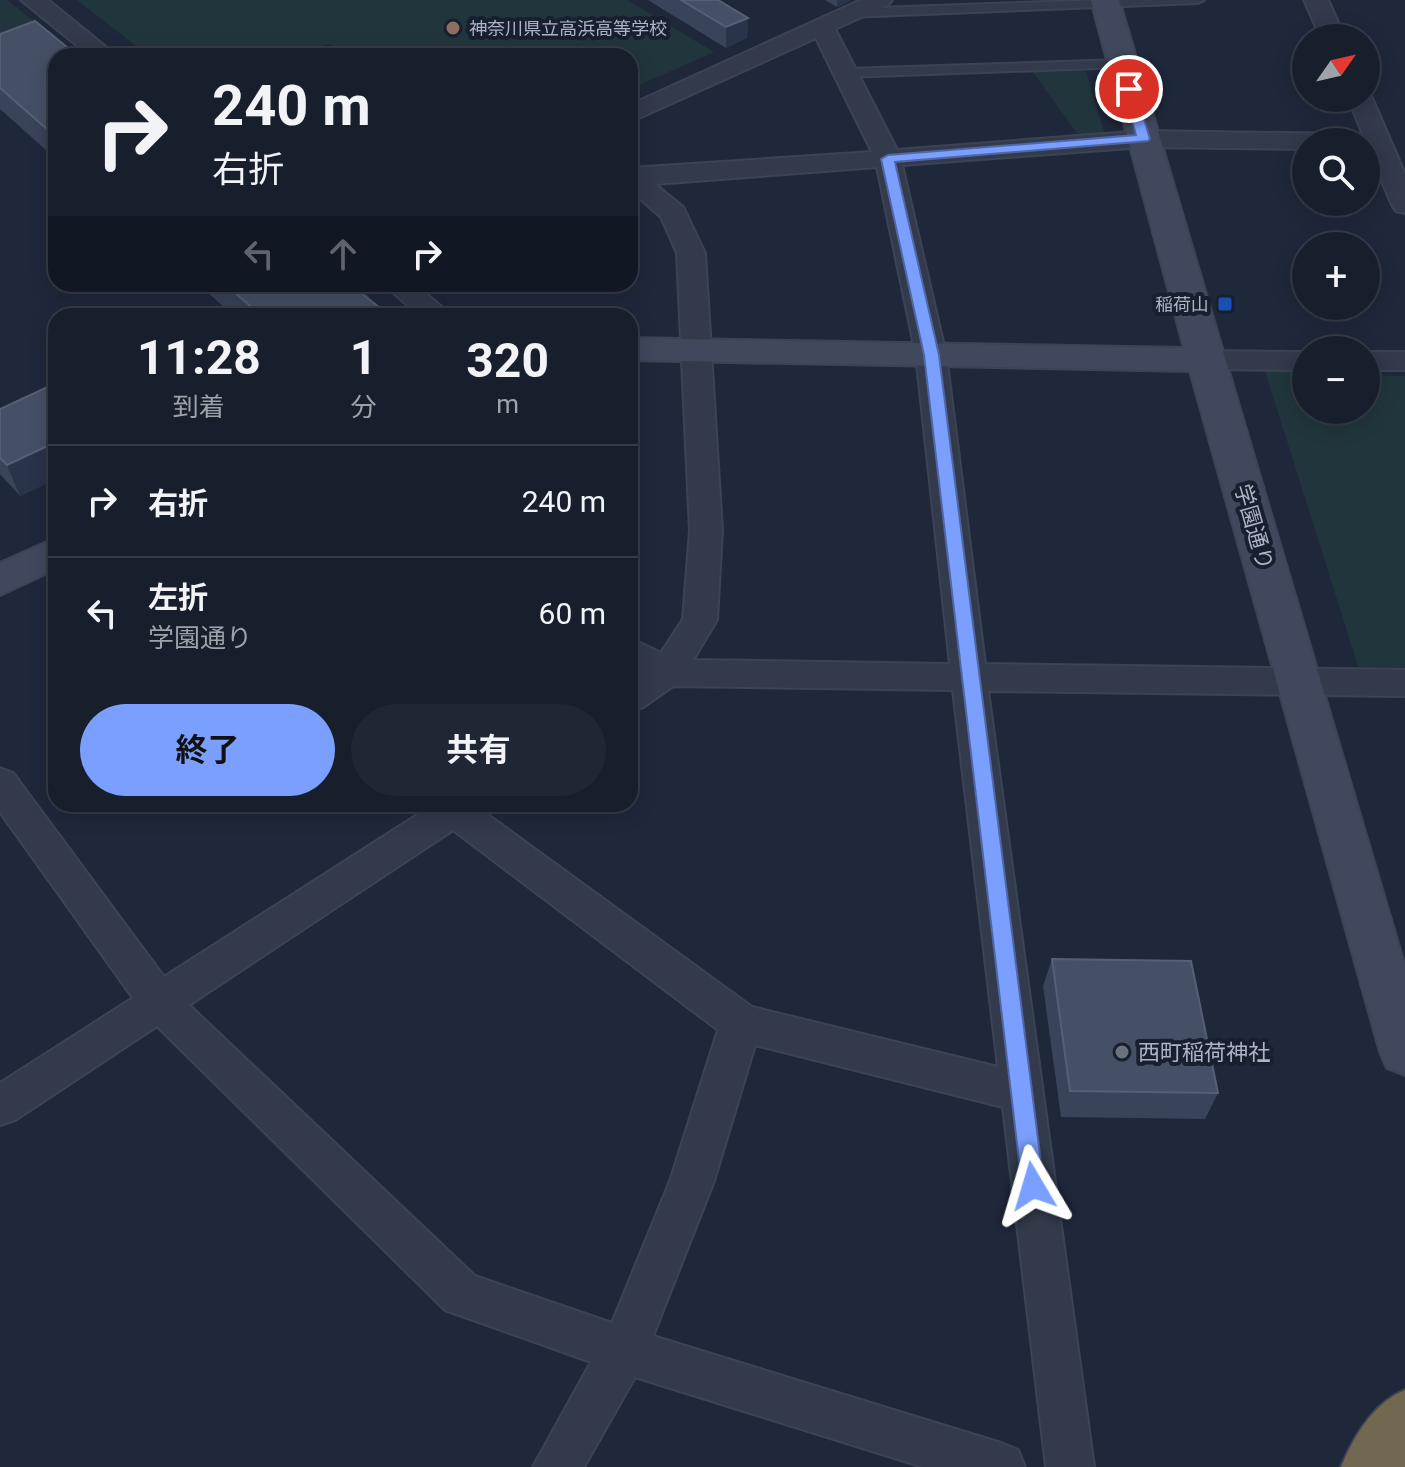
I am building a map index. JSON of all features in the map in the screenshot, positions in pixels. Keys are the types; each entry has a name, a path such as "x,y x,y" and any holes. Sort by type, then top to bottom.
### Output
{"highway":[{"path":"1371,1467 1405,1419"}],"street":[{"path":"33,0 95,48"},
{"path":"638,110 880,0"},
{"path":"1316,0 1327,24"},
{"name":"学園通り","path":"1105,2 1405,1052"},
{"path":"836,20 845,73 888,159 931,355 1070,1467"},
{"path":"1367,112 1384,143 1405,205"},
{"path":"638,177 1143,139 1292,141"},
{"path":"638,183 673,213 691,253 706,531 700,620 667,673 638,692"},
{"path":"407,292 428,308"},
{"path":"638,349 1292,361"},
{"path":"1380,361 1405,361"},
{"path":"0,580 48,556"},
{"path":"638,656 667,673 1405,683"},
{"path":"0,783 159,1002 461,1294 624,1350 1001,1467"},
{"path":"0,1106 446,812"},
{"path":"461,812 741,1023 1021,1092"},
{"path":"557,1467 624,1350 692,1181 741,1023"}],"lane":[{"path":"836,20 1105,2 1198,0"},
{"path":"845,73 1122,64"}],"green space":[{"path":"0,0 7,0 49,33 0,50"},
{"name":"神奈川県立高浜高等学校","path":"77,0 627,0 714,52 638,85 638,48 335,48 329,44 319,48 139,48"},
{"path":"1086,71 1104,132 1079,136 1033,72"},
{"path":"1265,371 1292,372 1292,424 1380,424 1380,375 1405,376 1405,669 1359,669"}],"building":[{"path":"681,0 718,0 748,18 726,27"},
{"path":"35,21 68,48 48,48 48,130 0,88 0,34"},
{"path":"234,292 360,292 379,307 377,308 253,308"},
{"path":"48,387 48,446 7,465 0,458 0,409"},
{"name":"西町稲荷神社","path":"1052,959 1191,961 1218,1093 1070,1091"}],"place":[{"name":"神奈川県立高浜高等学校","path":"453,28"},
{"name":"稲荷山","path":"1225,304"},
{"name":"西町稲荷神社","path":"1122,1052"}],"route":[{"path":"1033,1186 931,355 888,159 1143,139 1129,89"}]}
